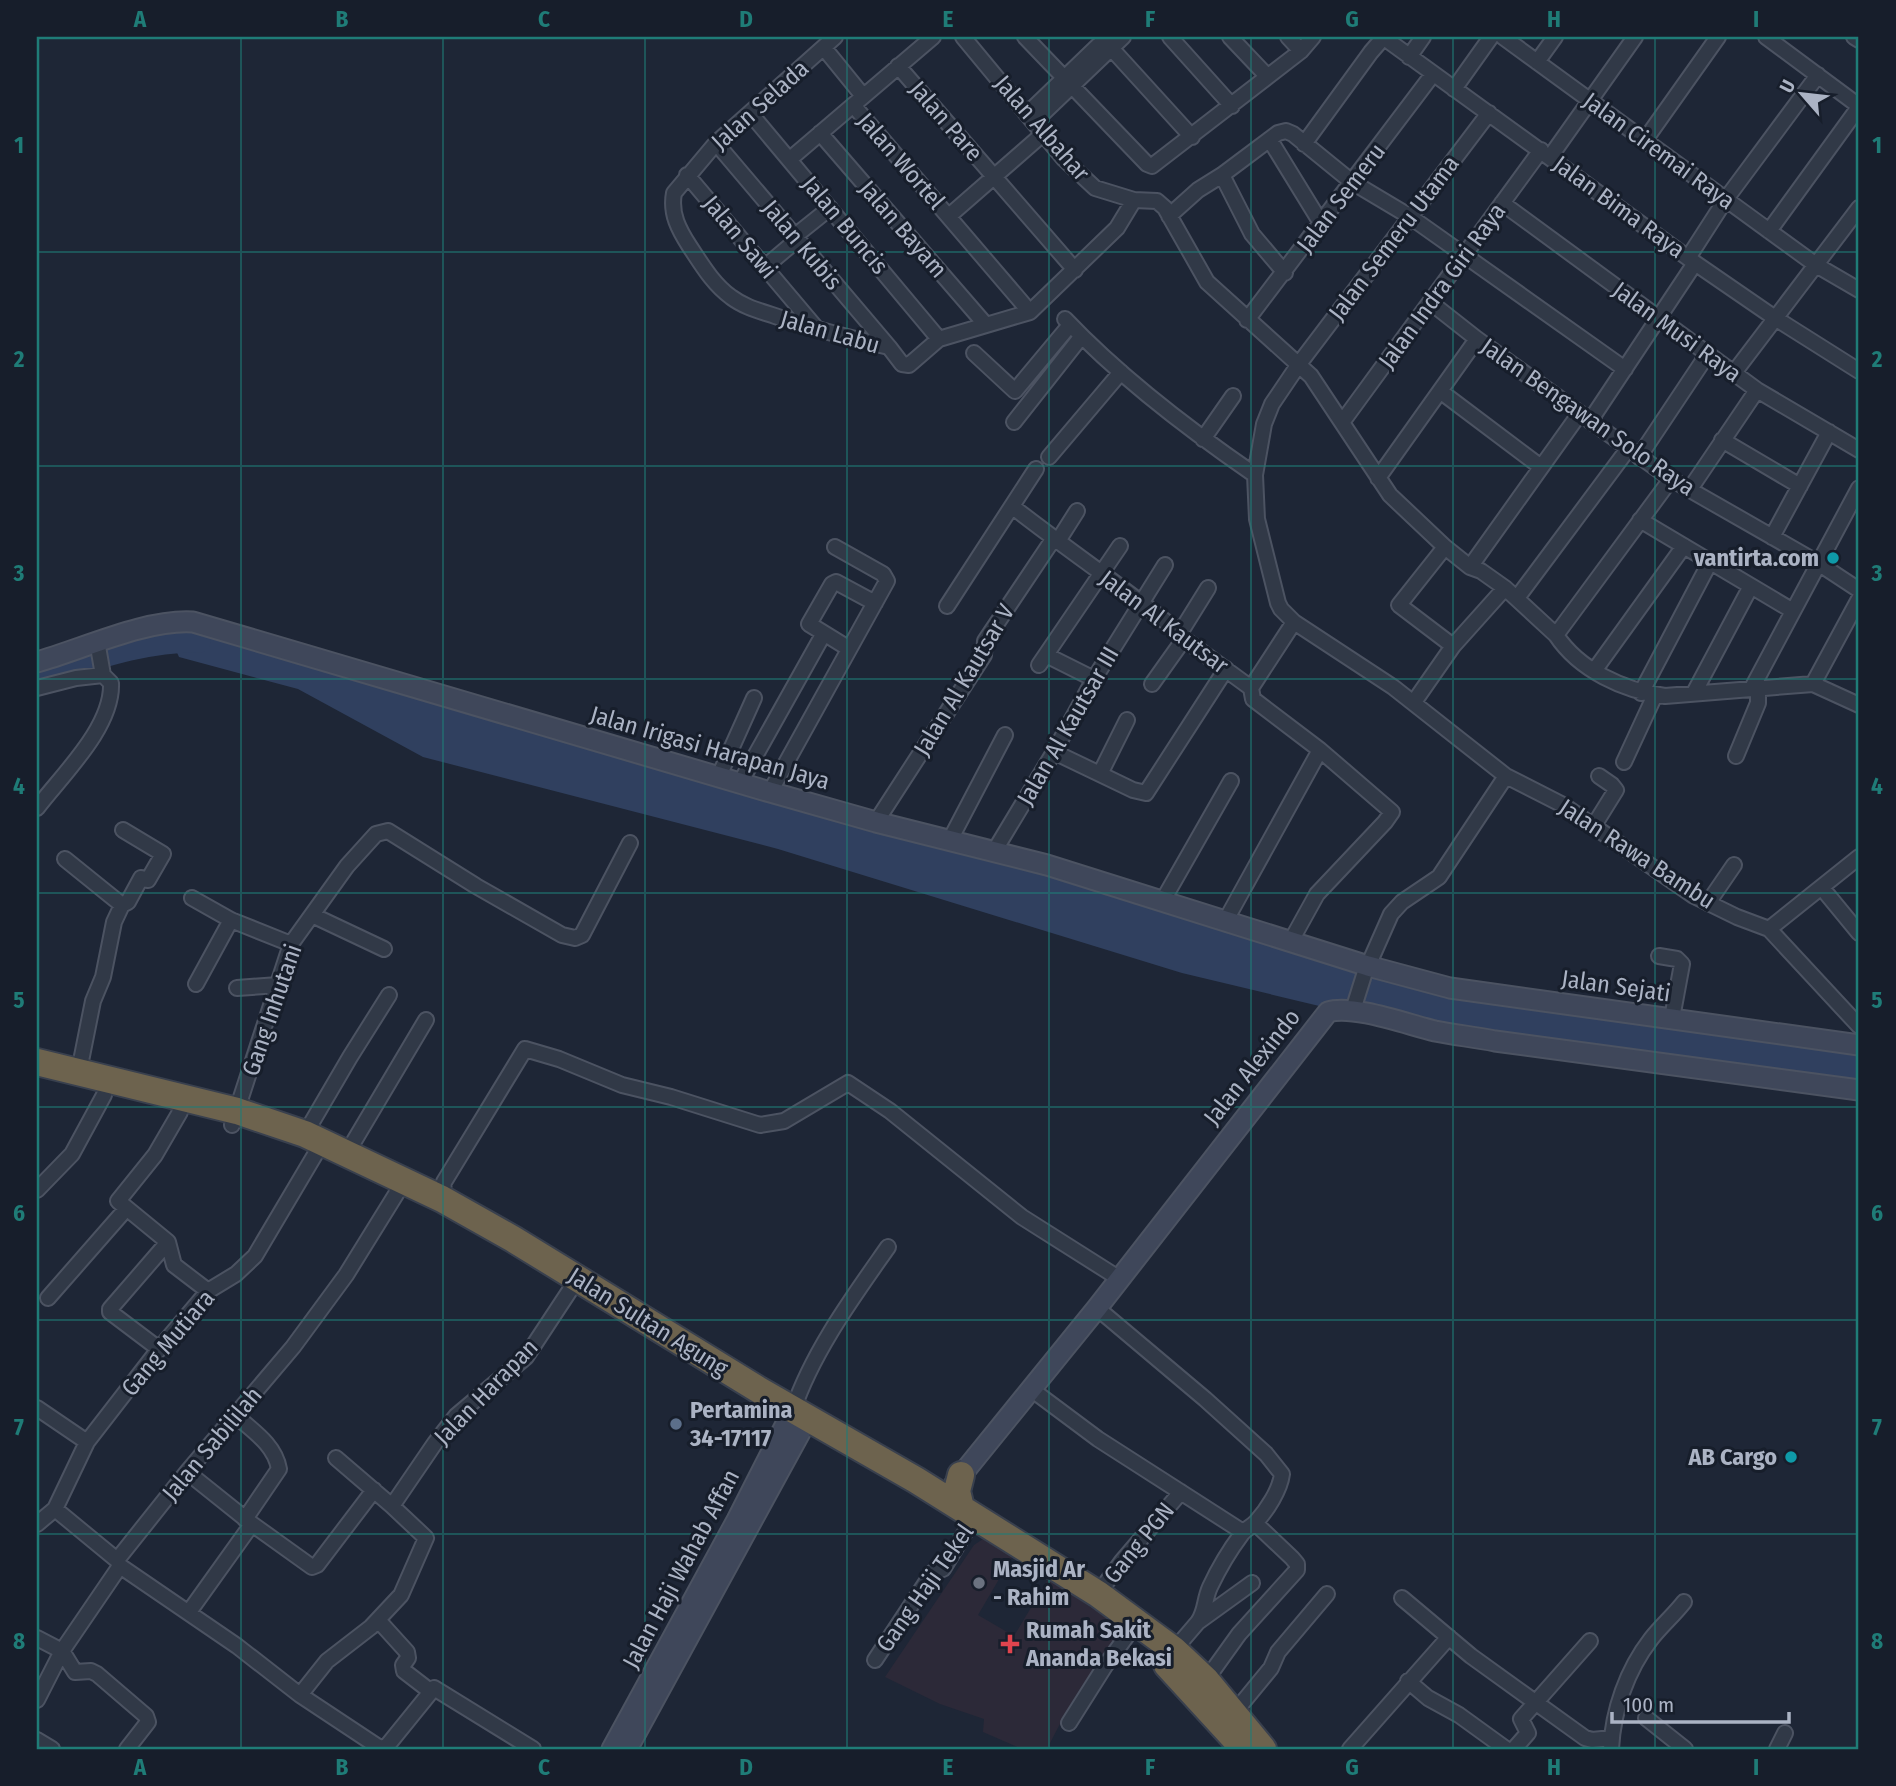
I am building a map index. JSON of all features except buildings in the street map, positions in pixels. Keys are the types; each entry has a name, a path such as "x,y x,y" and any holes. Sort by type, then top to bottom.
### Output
{"highway":[{"name":"Jalan Sultan Agung","path":"37,1062 79,1071 347,1153 442,1199 575,1284 797,1419 1098,1594 1174,1650 1206,1680 1263,1749"},
{"name":"Jalan Sultan Agung","path":"37,1076 180,1112 234,1118"},
{"name":"Jalan Sultan Agung","path":"311,1143 575,1284"},
{"path":"953,1509 961,1475"},
{"name":"Jalan Sultan Agung","path":"953,1509 1129,1633 1167,1664 1244,1749"}],"street":[{"name":"Jalan Selada","path":"687,174 716,143 835,37"},
{"path":"790,159 933,37"},
{"name":"Jalan Albahar","path":"963,37 1064,159 1096,188 1164,208"},
{"path":"1026,37 1147,164 1152,166 1301,51 1313,37"},
{"name":"Jalan Pare","path":"994,176 1068,82 1106,40 1123,37"},
{"path":"1170,37 1232,106"},
{"path":"1230,37 1267,76"},
{"path":"1288,37 1301,51"},
{"path":"1304,144 1383,37"},
{"name":"Jalan Bima Raya","path":"1383,37 1692,261 1775,318 1859,370"},
{"path":"1409,57 1423,37"},
{"path":"1454,89 1491,37"},
{"name":"Jalan Ciremai Raya","path":"1503,37 1816,265 1859,289"},
{"path":"1537,62 1555,37"},
{"name":"Jalan Indra Giri Raya","path":"1343,421 1502,203 1590,101 1635,37"},
{"path":"1645,141 1718,37"},
{"path":"1766,37 1857,100 1769,231"},
{"path":"1854,37 1859,40"},
{"path":"1106,40 1192,137"},
{"name":"Jalan Wortel","path":"824,47 858,101 949,216 1030,312"},
{"name":"Jalan Pare","path":"898,66 1075,270"},
{"name":"Jalan Semeru","path":"1247,320 1433,74"},
{"path":"1470,567 1541,467 1625,369 1658,319 1726,200 1818,75"},
{"name":"Jalan Buncis","path":"750,113 939,339"},
{"name":"Jalan Semeru Utama","path":"1299,364 1489,113"},
{"path":"1625,369 1409,216 1352,182 1286,131 1278,133 1222,175 1164,208 1203,276 1247,320 1311,376 1390,495 1445,547 1470,567 1481,571 1511,593 1594,671 1648,694 1665,696 1813,684 1859,705"},
{"name":"Jalan Bayam","path":"820,133 986,325"},
{"path":"1270,140 1321,223"},
{"name":"Jalan Kubis","path":"716,143 889,346"},
{"name":"Jalan Labu","path":"687,174 674,193 674,216 708,275 724,292 742,304 819,331 889,346 906,366 939,339 1030,312 1117,228 1134,200"},
{"name":"Jalan Sawi","path":"687,174 819,331"},
{"path":"1222,175 1252,234 1284,272"},
{"name":"Jalan Wortel","path":"949,216 994,176"},
{"name":"Jalan Musi Raya","path":"1502,203 1757,390 1859,450"},
{"path":"765,267 830,208"},
{"path":"1733,373 1859,208"},
{"name":"Jalan Bengawan Solo Raya","path":"1430,302 1671,479 1818,563 1859,590"},
{"path":"974,353 1015,391 1068,322 1121,372 1203,439 1255,475"},
{"path":"1014,422 1081,337"},
{"path":"1378,478 1477,339"},
{"path":"1413,702 1453,646 1511,593 1634,453 1707,355"},
{"path":"1299,364 1272,404 1264,424 1255,475 1256,519 1281,609 1294,621 1413,702 1506,776 1439,877 1402,902 1391,914 1355,1002"},
{"path":"1049,457 1121,372"},
{"path":"1690,489 1757,390"},
{"path":"1440,391 1541,467"},
{"path":"1203,439 1233,396"},
{"path":"1772,537 1829,432"},
{"path":"1722,440 1800,486"},
{"path":"947,606 1036,469"},
{"path":"1556,635 1671,479"},
{"path":"1736,756 1758,703 1755,688 1859,488"},
{"name":"Jalan Al Kautsar","path":"1013,507 1100,574 1141,601 1251,688 1294,621"},
{"name":"Jalan Al Kautsar V","path":"876,822 984,655 985,641 1077,511"},
{"path":"1640,520 1793,611"},
{"path":"1094,679 1042,660 1120,546"},
{"path":"770,792 887,581 887,578 835,547"},
{"path":"1445,547 1399,605 1453,646"},
{"path":"1594,671 1684,547"},
{"path":"1624,762 1648,694 1710,562"},
{"name":"Jalan Al Kautsar III","path":"995,850 1094,679 1165,565"},
{"path":"848,648 809,623 833,583 836,582 875,603"},
{"path":"1694,693 1751,586"},
{"path":"1153,684 1208,588"},
{"path":"1813,684 1859,599"},
{"name":"Jalan Irigasi Harapan Jaya","path":"37,662 100,657 164,624 193,622 770,792 876,822 995,850 1292,941 1366,971"},
{"path":"740,783 824,633"},
{"path":"37,688 76,677 100,657 111,683 106,711 69,771 37,808"},
{"path":"1054,752 1133,790 1146,793 1226,668"},
{"path":"1251,688 1253,699 1320,750 1392,812 1317,894 1292,941"},
{"path":"719,776 754,698"},
{"path":"1100,774 1127,720"},
{"path":"950,839 1005,735"},
{"path":"1226,920 1320,750"},
{"name":"Jalan Rawa Bambu","path":"1506,776 1557,802 1680,887 1708,903 1769,929"},
{"path":"1593,827 1616,790 1599,776"},
{"path":"1162,902 1231,781"},
{"path":"79,1071 93,1001 103,977 114,922 141,878 148,880 162,856 160,851 123,830"},
{"name":"Gang Inhutani","path":"234,1118 291,944 347,866 376,834 388,831 476,886 562,935 575,938 582,935 630,843"},
{"path":"1859,857 1769,929 1859,1026"},
{"path":"65,859 122,905"},
{"path":"1708,903 1734,865"},
{"path":"1822,888 1859,933"},
{"path":"192,898 231,920 291,944"},
{"path":"312,915 384,949"},
{"path":"195,984 231,920"},
{"path":"1659,956 1677,959 1682,964 1672,1018"},
{"name":"Jalan Sejati","path":"1366,971 1454,989 1859,1045"},
{"path":"237,988 278,985"},
{"name":"Gang Mutiara","path":"55,1509 87,1442 159,1349 208,1291 236,1274 255,1256 311,1143 350,1056 389,995"},
{"name":"Jalan Alexindo","path":"961,1475 1120,1279 1323,1016 1336,1010 1355,1002 1437,1031 1494,1041 1859,1090"},
{"path":"347,1153 426,1020"},
{"path":"442,1199 443,1182 521,1053 528,1048 622,1084 760,1125 784,1121 848,1083 890,1111 1022,1217 1120,1279"},
{"path":"37,1189 72,1154 104,1094"},
{"path":"180,1112 150,1161 119,1198 119,1202 168,1242 174,1265 208,1291"},
{"name":"Jalan Sabililah","path":"37,1700 62,1651 118,1563 187,1472 293,1347 346,1275 398,1191"},
{"path":"48,1298 126,1209"},
{"path":"159,1349 110,1310 111,1305 168,1242"},
{"path":"797,1419 805,1378 888,1247"},
{"name":"Jalan Harapan","path":"393,1506 445,1429 467,1406 526,1357 575,1284"},
{"path":"1097,1308 1205,1399 1282,1472 1279,1486 1211,1585 1205,1612 1174,1650"},
{"path":"1031,1389 1098,1439 1181,1492 1249,1527 1297,1564 1297,1570 1239,1634 1206,1680"},
{"path":"37,1408 87,1442"},
{"path":"189,1612 279,1469 278,1460 267,1444 236,1416"},
{"name":"Jalan Haji Wahab Affan","path":"612,1749 737,1520 797,1419"},
{"name":"Jalan Haji Wahab Affan","path":"627,1749 797,1419"},
{"path":"300,1695 327,1661 378,1620 403,1592 426,1538 336,1458"},
{"path":"187,1472 248,1522 307,1565 314,1566 374,1490"},
{"name":"Gang PGN","path":"1098,1594 1122,1561 1181,1492"},
{"path":"37,1524 55,1509 118,1563 237,1646 300,1695 381,1748 387,1746 433,1688 533,1749"},
{"name":"Gang Haji Tekel","path":"875,1660 933,1572 943,1569 953,1509"},
{"path":"1198,1622 1252,1583"},
{"path":"1234,1713 1270,1669 1278,1653 1327,1594"},
{"path":"1402,1598 1471,1656 1587,1739 1611,1743 1622,1690 1652,1637 1684,1602"},
{"path":"378,1620 407,1652 404,1671 430,1691"},
{"path":"1069,1723 1129,1633"},
{"path":"1350,1749 1449,1637"},
{"path":"37,1638 62,1651 75,1672 91,1671 97,1674 146,1716 148,1722 127,1749"},
{"path":"1408,1681 1428,1698 1459,1715 1505,1748 1528,1732 1521,1720 1590,1641"},
{"path":"1646,1718 1685,1749"},
{"path":"1777,1749 1785,1733"},
{"path":"37,1740 52,1749"}],"shaded area":[{"name":"Rumah Sakit Ananda Bekasi","path":"983,1539 1012,1557 978,1615 1014,1636 1048,1579 1106,1617 1117,1637 1065,1714 1047,1749 1022,1749 983,1732 984,1719 940,1704 885,1677 974,1545"}],"water":[{"path":"187,621 1368,966 1859,1045 1859,1090 1336,1010 1182,973 778,849 423,757 298,689 179,657 164,624"}],"waterway":[{"path":"37,677 138,648 200,642"}],"place":[{"name":"vantirta.com","path":"1833,558"},
{"name":"Pertamina 34-17117","path":"676,1424"},
{"name":"AB Cargo","path":"1791,1457"},
{"name":"Masjid Ar - Rahim","path":"979,1583"},
{"name":"Rumah Sakit Ananda Bekasi","path":"1010,1644"}]}
